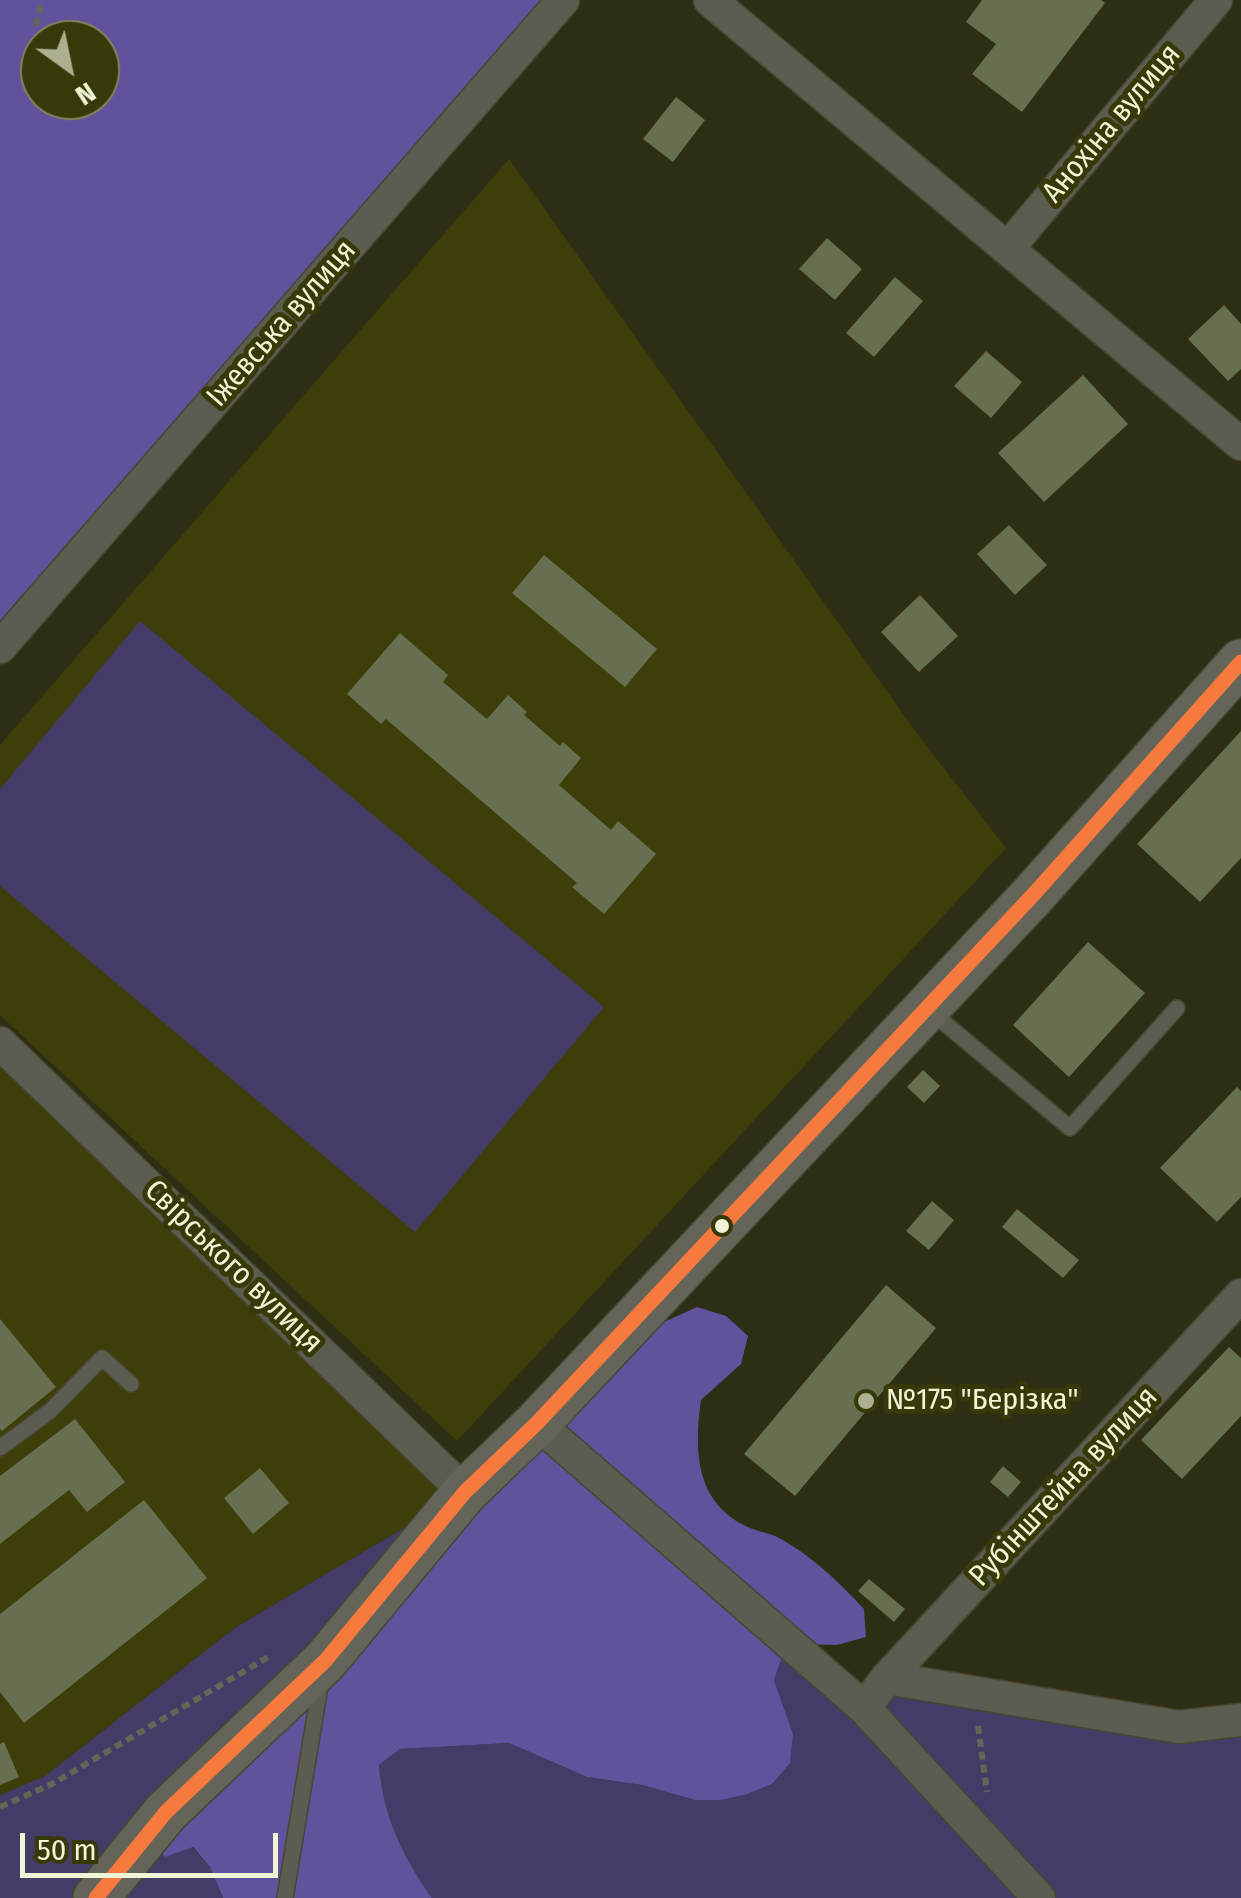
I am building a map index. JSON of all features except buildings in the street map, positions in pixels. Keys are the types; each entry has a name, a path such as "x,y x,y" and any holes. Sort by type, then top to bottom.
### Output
{"main road":[{"path":"96,1898 166,1812 324,1660 465,1492 537,1423 1032,895 1241,662"}],"street":[{"name":"Іжевська вулиця","path":"0,647 563,0"},
{"path":"710,0 1241,444"},
{"name":"Анохіна вулиця","path":"1008,248 1216,0"},
{"name":"Свірського вулиця","path":"0,1043 465,1492"},
{"name":"Рубінштейна вулиця","path":"864,1708 1241,1295"},
{"path":"537,1423 864,1708 1040,1898"},
{"path":"888,1678 1178,1727 1241,1720"}],"lane":[{"path":"926,1007 1070,1128 1177,1008"},
{"path":"0,1448 50,1412 102,1358 131,1384"},
{"path":"285,1898 324,1660"}],"path":[{"path":"0,1807 52,1784 278,1652 324,1660"},
{"path":"974,1690 996,1854"}],"shaded area":[{"path":"0,0 563,0 0,647"},
{"path":"509,159 918,735 1006,848 457,1441 0,1015 0,745"},
{"path":"140,621 604,1007 415,1232 0,886 0,789"},
{"path":"0,1043 465,1492 236,1627 45,1776 0,1795"},
{"path":"697,1307 726,1316 748,1336 741,1364 701,1400 699,1455 708,1489 729,1516 800,1551 864,1609 866,1637 837,1645 787,1644 774,1680 793,1734 790,1763 772,1784 721,1800 695,1800 642,1785 587,1777 509,1743 400,1749 379,1765 381,1784 404,1851 432,1898 223,1898 210,1867 193,1847 165,1857 148,1836 651,1328"},
{"path":"465,1492 192,1847 210,1867 223,1898 0,1898 0,1795 45,1776 236,1627"},
{"path":"787,1644 864,1707 887,1678 1241,1720 1241,1898 432,1898 404,1851 381,1784 379,1765 400,1749 509,1743 587,1777 642,1785 695,1800 793,1734 774,1680"}],"transit line":[{"path":"96,1898 166,1812 325,1661 465,1492 537,1423 1033,895 1241,662"}],"place":[{"name":"№175 \"Берізка\"","path":"866,1401"}]}
